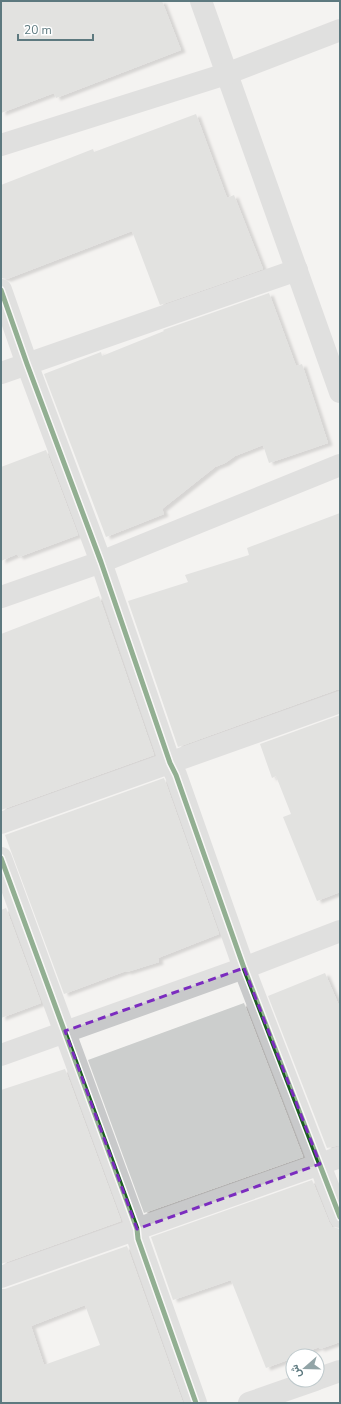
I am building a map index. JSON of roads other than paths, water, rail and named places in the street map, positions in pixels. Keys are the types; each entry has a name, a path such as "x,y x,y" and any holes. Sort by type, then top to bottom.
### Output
{"street":[{"path":"201,1 340,392"},
{"path":"1,145 226,74 340,30"},
{"path":"1,373 297,270"},
{"path":"1,290 101,562 170,763 176,775 244,968 330,1161 340,1217"},
{"path":"1,597 101,562 340,465"},
{"path":"1,823 340,702"},
{"path":"1,858 137,1230 138,1239 196,1403"},
{"path":"1,1054 244,968 340,931"},
{"path":"1,1277 330,1161"},
{"path":"325,1377 340,1371"},
{"path":"249,1403 293,1388"}]}
